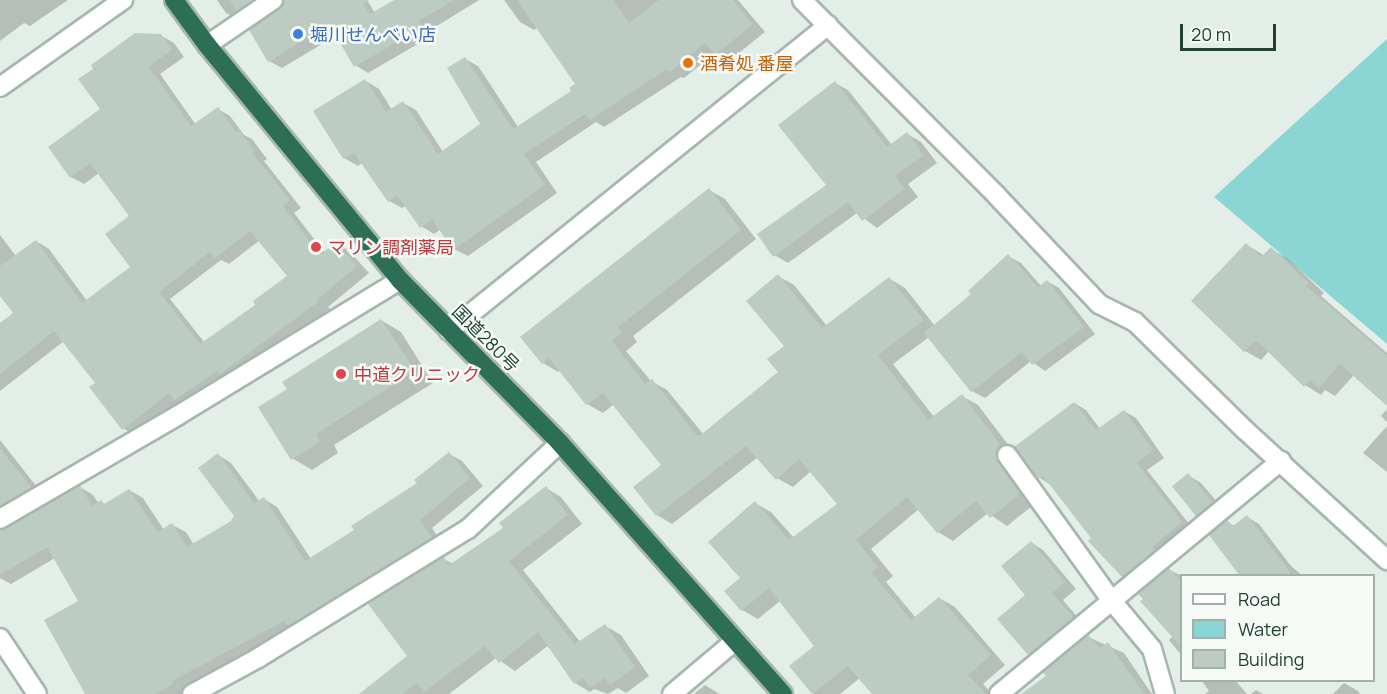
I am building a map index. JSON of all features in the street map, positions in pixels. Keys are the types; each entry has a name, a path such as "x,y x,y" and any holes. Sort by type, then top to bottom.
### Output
{"highway":[{"name":"国道280号","path":"174,0 207,45 400,280 560,443 783,694"}],"street":[{"path":"0,87 123,0"},
{"path":"207,45 273,0"},
{"path":"802,0 997,196 1099,304 1135,322 1245,430 1387,560"},
{"path":"449,331 828,25"},
{"path":"0,519 177,416 400,280"},
{"path":"192,694 258,658 468,529 560,443"},
{"path":"1007,455 1112,601 1152,649 1165,694"},
{"path":"999,694 1281,461"},
{"path":"0,638 37,694"},
{"path":"672,694 735,641"}],"water":[{"path":"1387,39 1387,344 1214,197"}],"building":[{"path":"230,0 253,0 237,11"},
{"path":"284,0 369,0 363,4 370,14 394,0 454,0 419,21 423,27 354,67 329,24 268,62 249,30 279,9"},
{"path":"517,0 613,0 629,23 659,0 733,0 753,24 715,55 705,43 670,72 667,69 590,120 585,114 524,154 545,185 453,250 432,219 420,228 397,195 388,202 354,153 343,159 313,111 365,79 386,112 403,101 438,154 480,124 447,68 465,57 513,129 571,91 569,88 575,84"},
{"path":"135,33 161,34 172,49 149,67 191,126 218,107 236,132 239,130 255,151 252,153 290,200 283,206 320,255 336,242 357,266 317,300 318,302 220,374 217,371 174,400 169,393 122,430 89,387 95,383 54,331 0,374 0,323 13,313 0,296 0,266 36,240 82,303 130,267 105,234 129,216 90,163 70,178 48,147 100,109 78,79 93,69 91,65","holes":["250,231 287,276 253,301 255,305 200,344 159,292 210,252 215,258"]},
{"path":"835,81 887,147 907,132 924,155 895,176 905,189 862,221 848,202 773,257 757,234 826,185 778,125"},
{"path":"709,188 741,230 618,327 622,333 612,341 645,384 652,379 698,437 778,372 767,359 784,346 746,301 778,274 822,328 889,277 924,320 878,355 928,420 962,394 1001,446 997,451 998,461 1021,493 990,518 976,501 937,533 907,497 856,540 878,567 871,572 911,620 939,597 991,655 968,675 986,694 872,694 848,666 812,694 789,666 814,646 769,588 741,611 724,591 740,578 708,542 755,501 789,540 837,504 799,459 776,480 746,446 656,516 633,487 661,465 603,393 586,405 549,358 542,364 520,337"},
{"path":"1246,243 1261,257 1271,247 1309,283 1306,286 1387,356 1387,406 1340,364 1319,388 1310,380 1304,387 1256,340 1244,352 1191,301"},
{"path":"1008,254 1038,287 1047,280 1084,327 1032,365 1022,352 971,392 924,333 971,294 968,291"},
{"path":"381,319 415,371 316,434 320,442 291,460 258,407 287,389 282,382"},
{"path":"1074,402 1096,430 1124,410 1153,450 1137,463 1182,522 1152,547 1155,550 1122,577 1088,541 1091,538 1043,476 1038,479 1014,447"},
{"path":"0,448 32,488 0,506"},
{"path":"449,452 470,478 420,520 432,538 288,626 284,621 172,681 173,684 155,694 85,694 44,620 78,601 47,547 0,575 0,530 80,485 92,506 101,500 104,504 129,489 158,532 172,523 187,547 231,521 234,516 198,468 218,453 254,503 264,497 305,561 354,530 351,526 417,483 414,480"},
{"path":"1188,473 1213,503 1197,516 1172,486"},
{"path":"546,486 568,515 509,561 575,644 605,624 635,667 610,685 605,678 590,688 583,678 574,684 538,632 499,663 485,646 424,692 417,683 402,694 359,694 407,656 368,604 444,557 449,565 503,528 499,523"},
{"path":"1247,515 1291,574 1238,574 1209,535 1227,520 1233,526"},
{"path":"1031,541 1065,582 1052,593 1074,618 1028,655 997,619 1025,595 1001,566"},
{"path":"1169,568 1180,580 1180,646 1140,601 1143,599 1138,594"},
{"path":"1088,635 1100,648 1108,642 1144,694 1021,694 1046,676 1043,672"}],"place":[{"name":"堀川せんべい店","path":"298,34"},
{"name":"酒肴処 番屋","path":"688,63"},
{"name":"マリン調剤薬局","path":"316,247"},
{"name":"中道クリニック","path":"341,374"}]}
